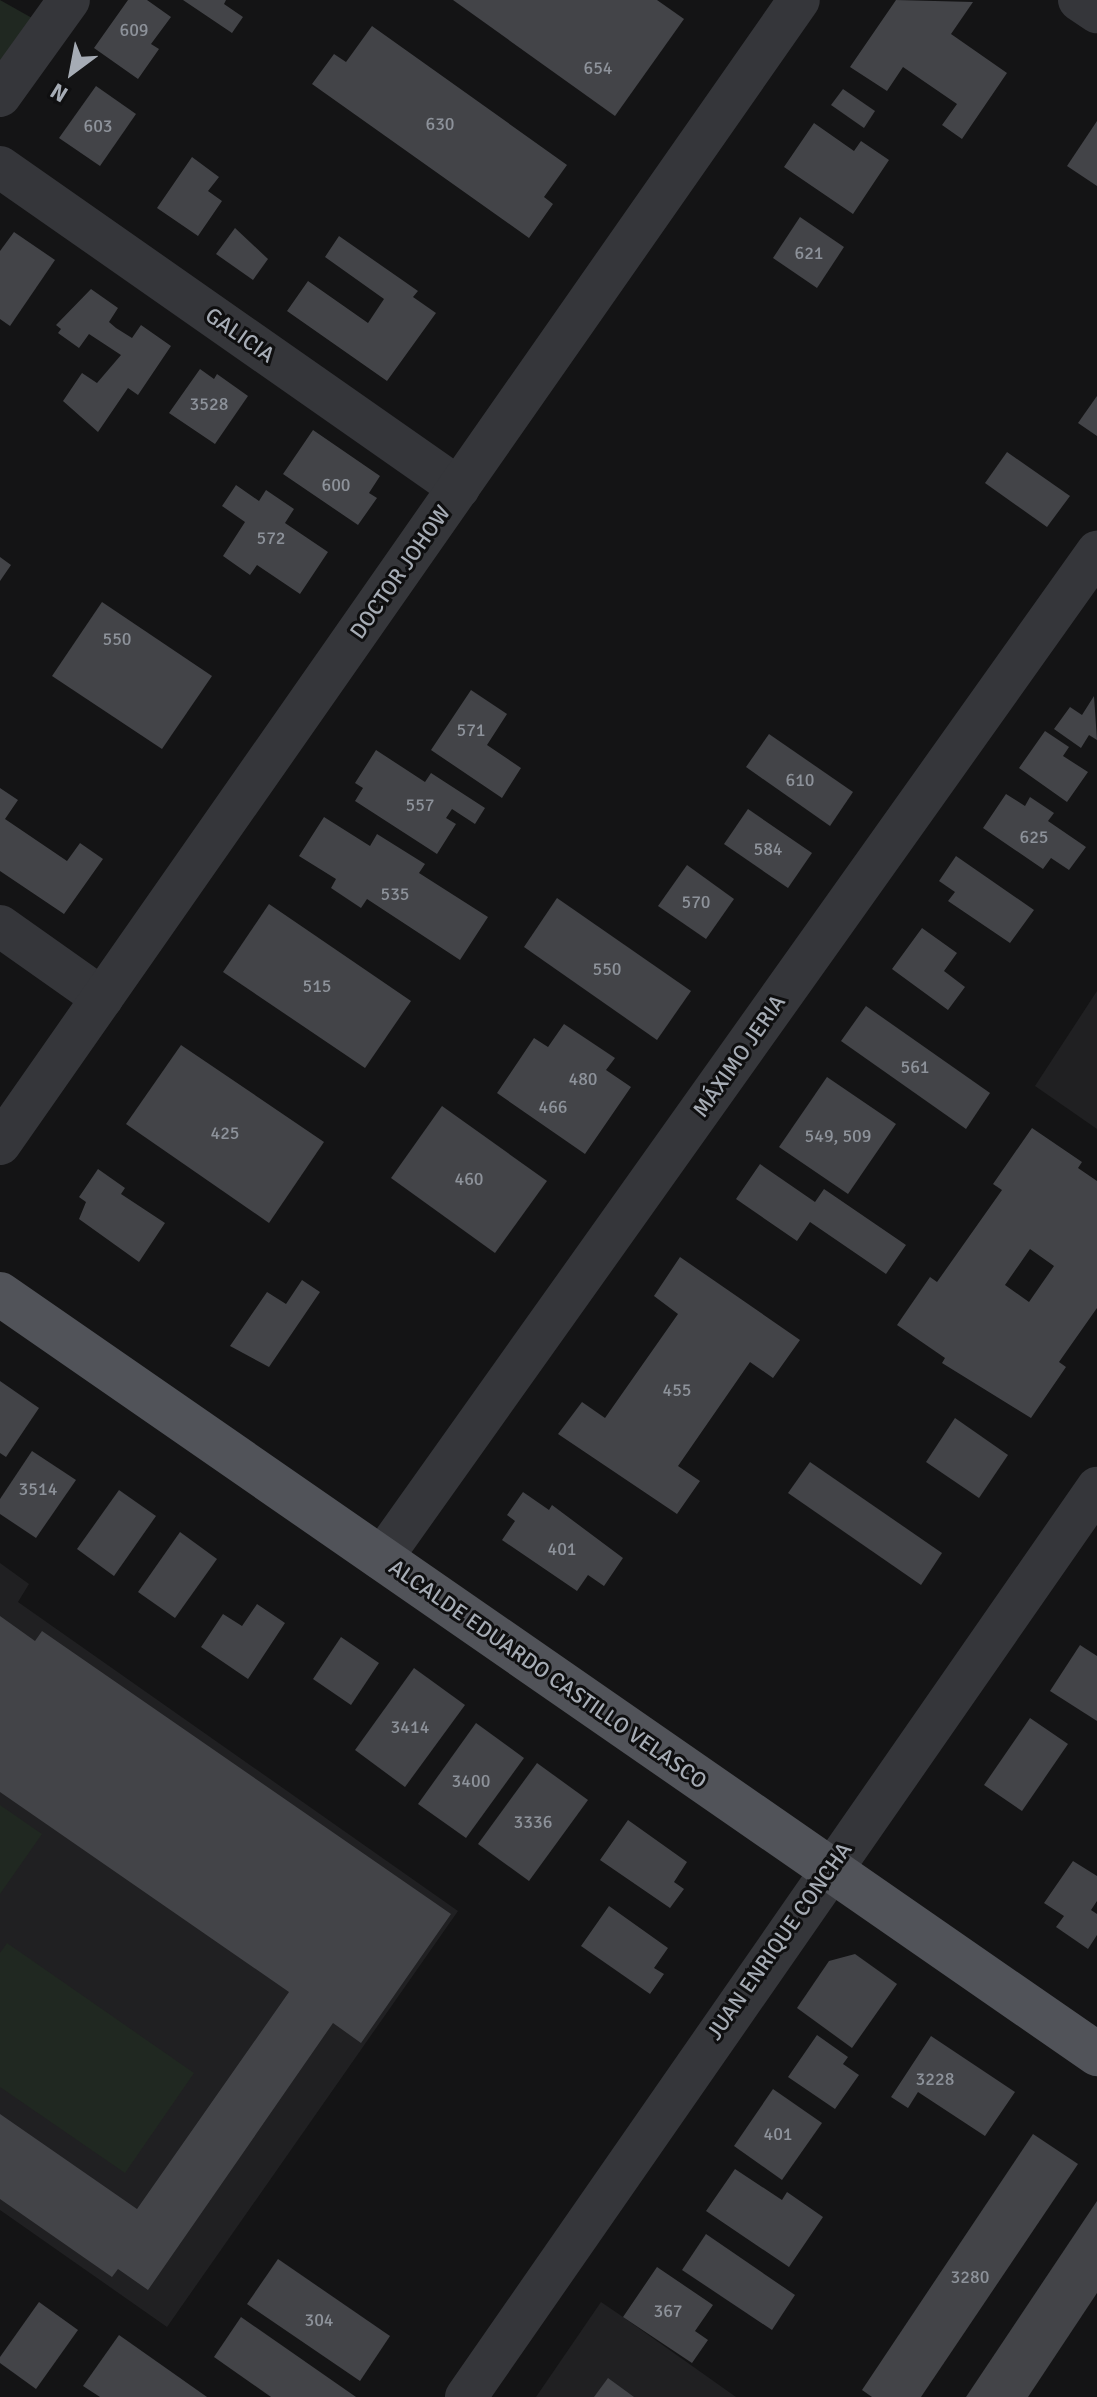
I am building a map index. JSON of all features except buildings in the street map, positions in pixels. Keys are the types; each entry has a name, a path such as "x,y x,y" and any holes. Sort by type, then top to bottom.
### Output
{"main road":[{"name":"ALCALDE EDUARDO CASTILLO VELASCO","path":"0,1294 1097,2054"}],"street":[{"name":"DOCTOR JOHOW","path":"0,1144 799,0"},
{"path":"1079,0 1097,12"},
{"path":"0,95 51,6"},
{"name":"GALICIA","path":"5,166 459,488"},
{"name":"MÁXIMO JERIA","path":"381,1559 1097,552"},
{"path":"0,926 102,998"},
{"name":"JUAN ENRIQUE CONCHA","path":"466,2397 829,1869 1097,1488"}],"shaded area":[{"path":"0,0 32,18 0,64"},
{"path":"1097,991 1097,1129 1035,1086"},
{"path":"0,1563 29,1584 18,1602 458,1911 167,2327 0,2210"},
{"path":"0,1805 42,1834 0,1894"},
{"path":"7,1943 194,2073 125,2173 0,2087 0,1953"},
{"path":"601,2302 623,2317 736,2397 536,2397"}]}
